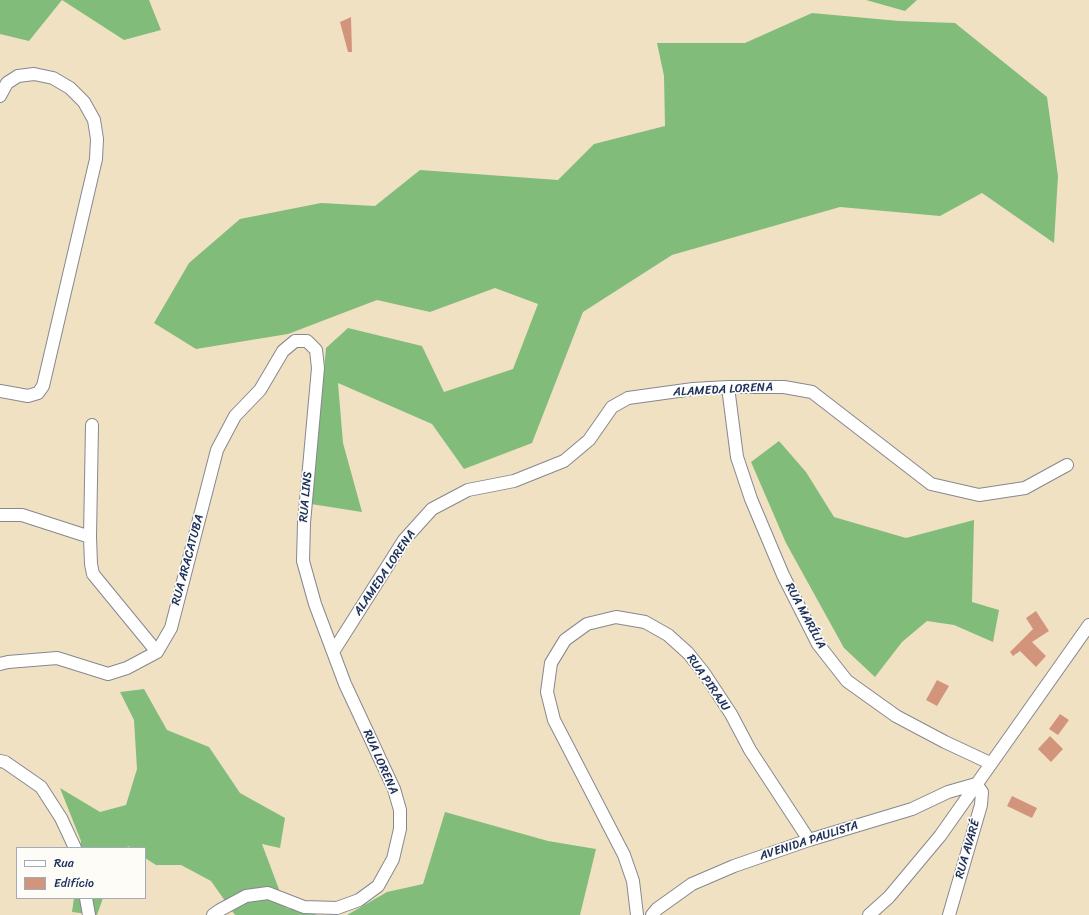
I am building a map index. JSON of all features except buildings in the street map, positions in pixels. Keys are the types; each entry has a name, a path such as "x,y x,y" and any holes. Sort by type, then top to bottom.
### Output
{"street":[{"path":"0,96 7,83 18,76 34,74 53,78 70,88 84,102 94,120 97,139 96,159 43,386 38,393 28,396 0,391"},
{"name":"RUA ARACATUBA","path":"157,652 171,628 217,450 236,416 260,390 283,351 294,341 307,341"},
{"name":"RUA LINS","path":"307,341 316,350 318,368 304,522 303,561 315,604 333,652"},
{"name":"ALAMEDA LORENA","path":"333,652 404,540 432,509 468,490 514,481 564,461 589,440 612,407 628,398 693,389 728,387 784,387 812,392 931,484 979,495 1025,488 1067,465"},
{"name":"RUA MARÍLIA","path":"728,387 737,457 751,499 784,575 818,644 847,681 896,716 945,742 990,763"},
{"path":"0,664 57,658 108,674 128,668 157,652 93,574 90,537 92,425"},
{"path":"0,515 22,515 90,537"},
{"name":"RUA PIRAJU","path":"637,915 633,881 624,855 554,720 547,692 551,663 565,640 587,624 616,617 646,622 668,635 688,653 704,673 731,714 750,750 809,840"},
{"path":"869,915 889,897 940,836 990,763 1089,625"},
{"name":"RUA LORENA","path":"213,915 246,896 268,893 304,907 337,908 359,900 378,886 393,859 400,829 400,810 396,796 345,684 333,652"},
{"path":"0,761 5,762 41,787 61,818 75,847"},
{"name":"AVENIDA PAULISTA","path":"652,915 657,909 692,884 734,866 809,840 912,809 948,792 976,784"},
{"name":"RUA AVARÉ","path":"949,915 981,805 982,792 976,784"},
{"path":"86,899 89,915"}],"green space":[{"path":"0,0 62,0 29,41 0,34"},
{"path":"62,0 149,0 161,30 124,40"},
{"path":"866,0 917,0 905,11"},
{"path":"812,13 899,21 955,23 1047,97 1058,176 1054,243 982,193 940,216 840,207 672,255 583,312 532,443 464,469 432,424 338,383 343,443 362,512 311,504 326,348 348,328 422,346 444,392 513,369 538,304 495,288 430,312 377,300 288,334 196,349 154,323 189,263 240,219 321,203 375,206 420,170 558,180 594,144 665,126 664,76 657,43 745,43"},
{"path":"779,441 806,472 834,517 906,538 974,520 972,602 999,610 993,642 954,625 927,621 902,642 875,677 844,648 786,543 751,462"},
{"path":"144,689 167,730 209,747 240,793 285,818 280,848 262,844 286,908 318,915 235,915 211,881 181,865 156,865 146,859 146,847 80,847 81,841 60,788 100,812 126,805 137,769 134,720 120,692"},
{"path":"445,812 548,841 596,849 580,915 347,915 387,892 423,884"},
{"path":"74,899 103,899 97,915 72,912"}]}
